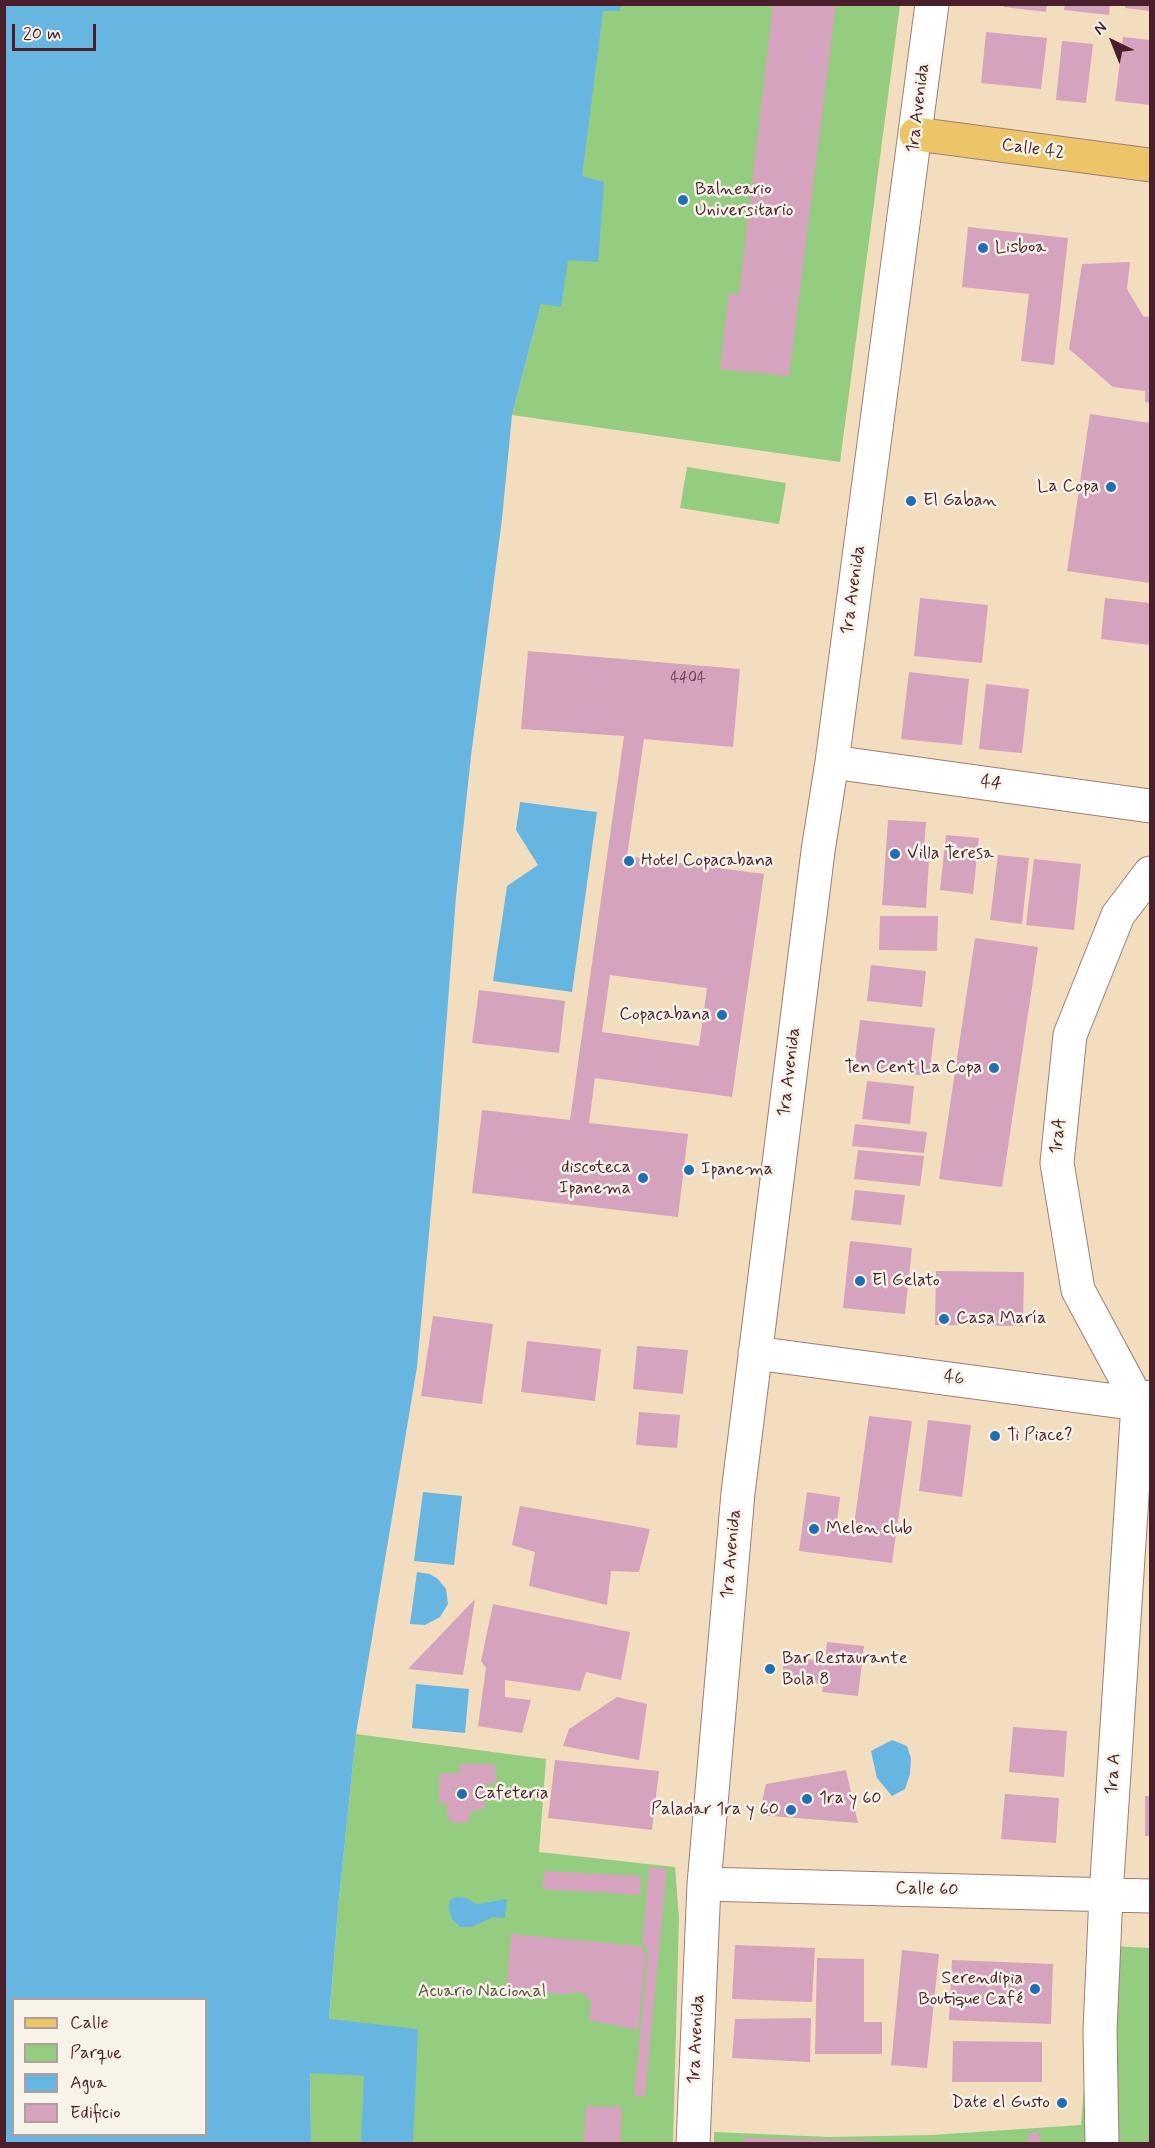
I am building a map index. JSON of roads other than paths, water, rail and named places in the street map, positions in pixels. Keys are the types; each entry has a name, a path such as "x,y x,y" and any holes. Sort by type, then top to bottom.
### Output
{"main road":[{"name":"Calle 42","path":"916,134 1150,165"}],"street":[{"name":"1ra Avenida","path":"693,2139 704,1884 738,1493 818,851 832,762 932,4"},
{"name":"44","path":"832,762 1150,806"},
{"name":"1raA","path":"1146,1409 1078,1290 1057,1163 1070,1035 1118,915 1150,873"},
{"name":"46","path":"755,1353 1146,1409"},
{"name":"1ra A","path":"1102,2144 1100,2030 1106,1895 1146,1409"},
{"name":"Calle 60","path":"704,1884 1150,1896"}],"water":[{"path":"5,4 621,5 620,11 603,11 582,176 604,182 598,262 568,260 561,307 541,304 512,415 502,519 471,756 456,897 417,1367 356,1734 339,1899 329,2019 418,2029 413,2143 361,2143 364,2076 310,2073 311,2143 5,2143"},
{"path":"520,802 597,812 572,992 493,981 507,886 538,865 516,830"},
{"path":"423,1492 462,1496 454,1565 414,1561"},
{"path":"417,1572 430,1574 438,1579 446,1589 448,1604 440,1617 425,1625 410,1624"},
{"path":"416,1684 469,1689 465,1733 412,1728"},
{"path":"892,1740 907,1746 911,1758 910,1774 905,1789 892,1796 877,1778 871,1751"},
{"path":"455,1897 466,1898 477,1904 507,1899 505,1918 494,1917 471,1927 460,1927 452,1919 449,1909 449,1902"}],"place":[{"name":"Balneario Universitario","path":"683,200"},
{"name":"Lisboa","path":"983,248"},
{"name":"La Copa","path":"1111,487"},
{"name":"El Gaban","path":"911,501"},
{"name":"Villa Teresa","path":"895,854"},
{"name":"Hotel Copacabana","path":"629,861"},
{"name":"Copacabana","path":"722,1015"},
{"name":"Ten Cent La Copa","path":"994,1068"},
{"name":"Ipanema","path":"689,1170"},
{"name":"discoteca Ipanema","path":"643,1178"},
{"name":"El Gelato","path":"860,1281"},
{"name":"Casa María","path":"944,1319"},
{"name":"Ti Piace?","path":"995,1436"},
{"name":"Melen club","path":"814,1529"},
{"name":"Bar Restaurante Bola 8","path":"770,1669"},
{"name":"Cafeteria","path":"462,1794"},
{"name":"1ra y 60","path":"807,1799"},
{"name":"Paladar 1ra y 60","path":"791,1810"},
{"name":"Serendipia Boutique Café","path":"1035,1989"},
{"name":"Date el Gusto","path":"1062,2103"}],"park label":[{"name":"Acuario Nacional","path":"482,1992"}]}
